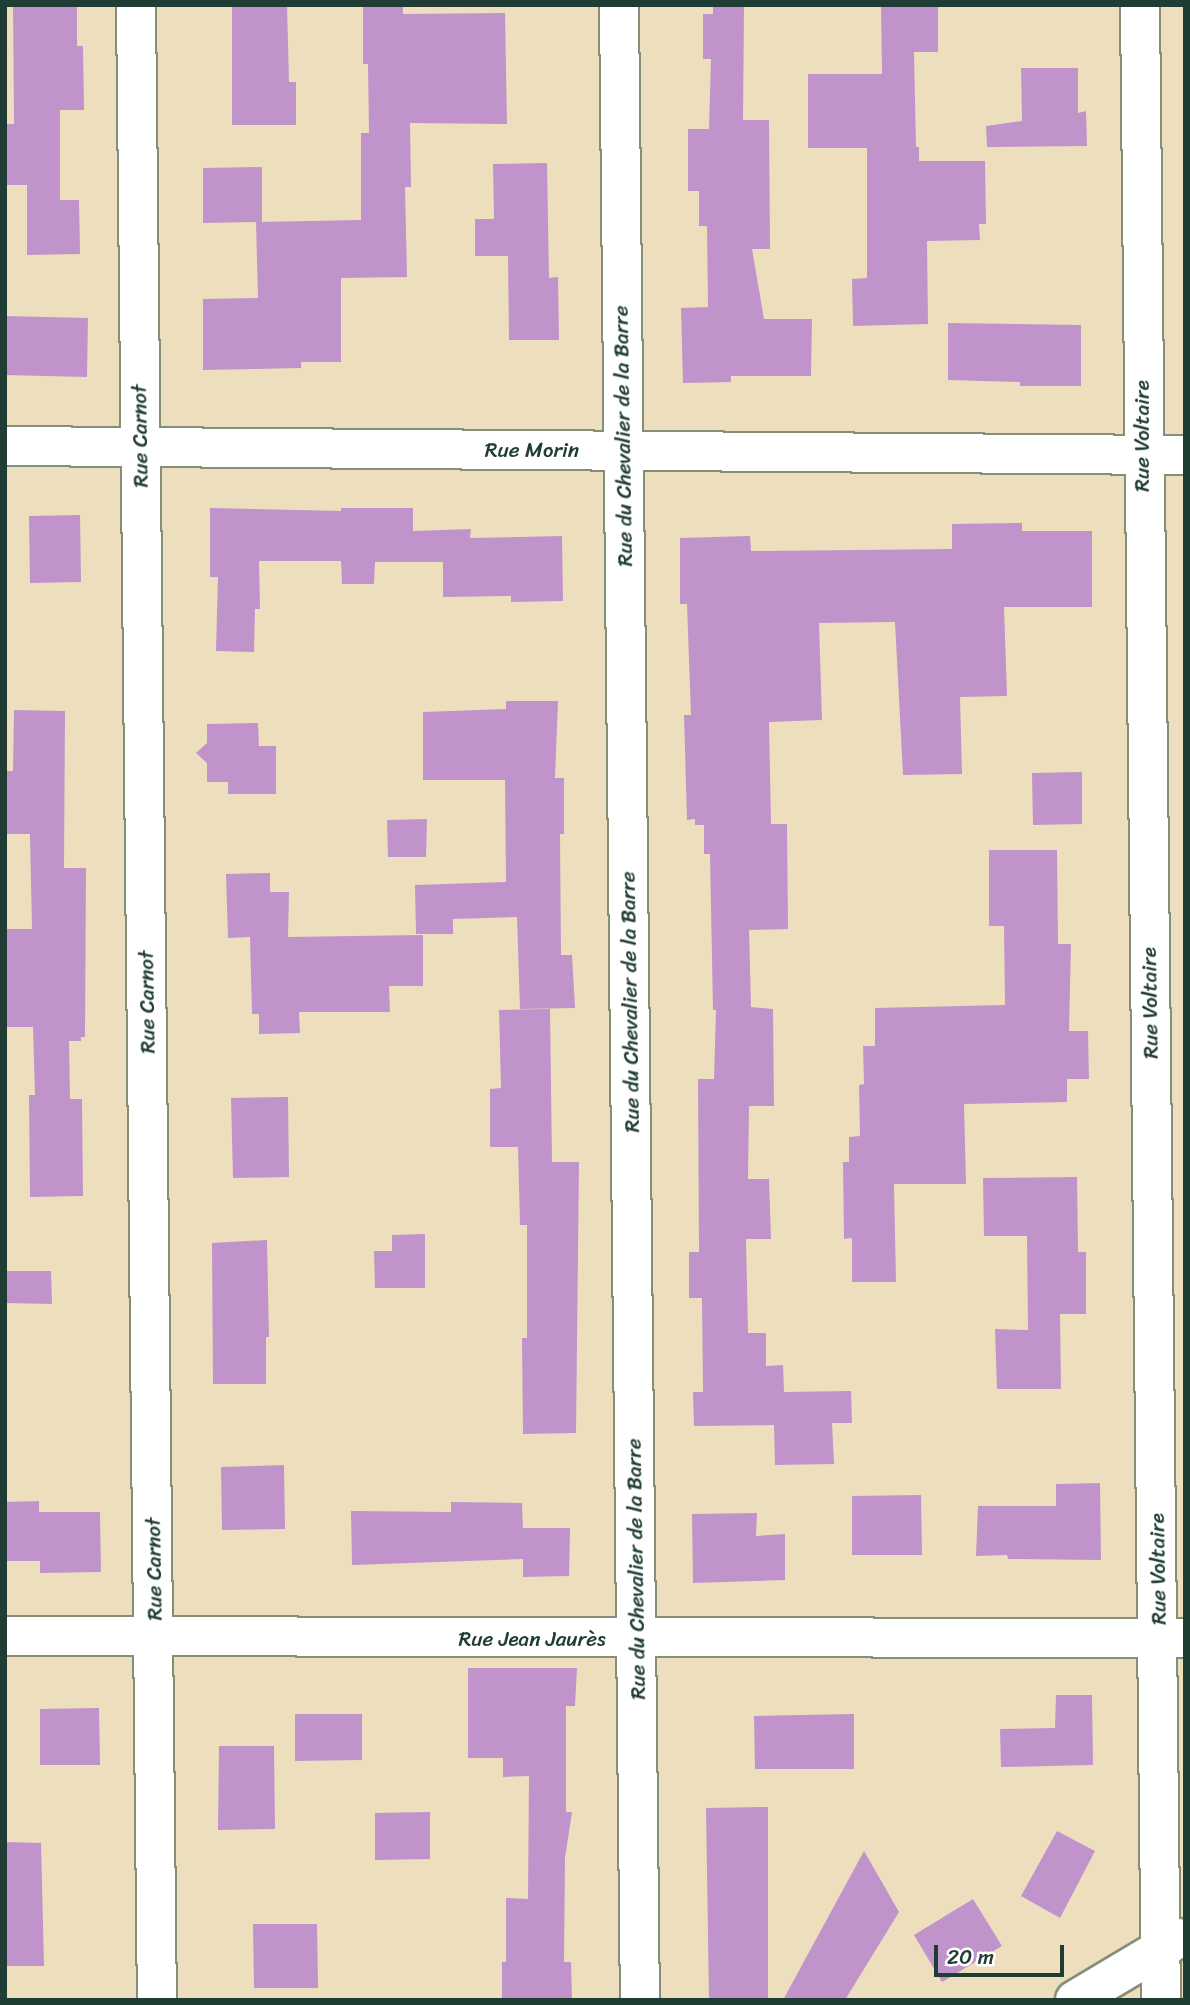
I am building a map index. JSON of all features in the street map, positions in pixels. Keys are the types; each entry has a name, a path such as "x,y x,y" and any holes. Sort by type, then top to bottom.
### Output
{"street":[{"name":"Rue Carnot","path":"136,5 158,2000"},
{"name":"Rue du Chevalier de la Barre","path":"619,5 640,2000"},
{"name":"Rue Voltaire","path":"1140,5 1143,455 1172,1638 1173,1942 1161,2000"},
{"name":"Rue Morin","path":"5,446 1185,456"},
{"name":"Rue Jean Jaurès","path":"5,1636 1172,1638"},
{"path":"1076,2000 1173,1942"}],"building":[{"path":"13,5 77,5 77,46 83,46 84,110 60,110 60,200 79,200 80,254 27,255 27,185 5,185 5,124 14,124"},
{"path":"232,5 287,5 289,82 296,82 296,125 232,125"},
{"path":"363,5 403,5 403,14 505,13 507,124 410,123 411,187 405,187 407,277 341,278 341,362 301,362 301,368 203,370 203,299 258,298 256,222 361,220 361,133 369,133 368,64 363,64"},
{"path":"713,5 744,5 743,120 769,120 770,249 752,249 764,319 812,319 811,376 731,376 731,382 683,383 681,308 708,307 707,226 699,226 699,191 688,191 688,129 709,129 711,59 703,59 703,14 713,14"},
{"path":"881,5 938,5 938,52 914,52 916,147 919,147 919,161 985,161 986,224 979,224 980,240 927,241 928,324 853,326 852,279 867,278 867,148 808,148 808,74 882,74"},
{"path":"1021,68 1078,68 1078,113 1086,111 1087,146 987,147 986,126 1022,121"},
{"path":"547,163 549,278 558,277 559,340 509,340 508,256 475,256 475,219 494,219 493,164"},
{"path":"262,167 262,222 203,223 203,168"},
{"path":"5,316 88,318 87,377 5,375"},
{"path":"948,323 1081,325 1081,386 1020,386 1020,382 948,380"},
{"path":"210,508 341,511 341,508 413,508 413,531 471,529 470,538 562,536 563,601 511,602 511,596 443,597 443,562 375,562 374,584 342,584 341,561 259,561 260,609 255,609 254,652 216,651 218,577 210,577"},
{"path":"80,515 81,582 30,583 29,516"},
{"path":"1022,523 1022,531 1092,531 1092,607 1004,607 1007,696 960,697 962,774 903,775 895,622 819,623 822,720 769,722 771,824 787,824 788,929 749,930 751,1007 773,1009 774,1106 749,1106 748,1179 769,1179 771,1239 746,1239 748,1333 766,1333 766,1366 783,1365 784,1392 851,1391 852,1423 832,1423 834,1464 775,1465 774,1425 694,1426 693,1392 703,1392 702,1298 689,1298 689,1252 699,1252 698,1079 714,1079 716,1010 713,1010 710,854 704,854 704,825 695,825 695,819 687,820 684,715 691,715 687,604 680,604 680,538 750,536 751,551 952,549 952,524"},
{"path":"506,701 558,701 555,778 564,778 564,834 560,834 561,955 572,955 575,1008 520,1009 517,917 453,919 453,934 416,934 415,885 506,882 505,780 423,780 423,712 506,709"},
{"path":"14,710 65,711 64,868 86,868 85,1037 81,1037 81,1041 69,1041 70,1099 82,1099 83,1196 30,1197 29,1095 35,1095 33,1027 5,1027 5,929 32,929 30,834 7,834 7,771 13,771"},
{"path":"258,723 259,746 276,746 276,794 228,794 228,782 207,782 207,763 196,753 207,743 207,724"},
{"path":"1082,772 1082,824 1033,825 1032,773"},
{"path":"427,819 426,857 388,857 387,820"},
{"path":"989,850 1057,850 1058,944 1071,944 1069,1031 1088,1031 1089,1079 1067,1079 1067,1102 964,1104 966,1184 894,1184 896,1282 852,1282 852,1238 844,1239 843,1162 849,1162 849,1137 860,1136 859,1085 864,1084 863,1046 875,1046 875,1008 1005,1005 1004,926 989,926"},
{"path":"270,873 270,892 289,892 288,937 423,935 423,986 389,986 390,1012 299,1012 300,1033 259,1034 259,1014 252,1014 250,937 228,938 226,874"},
{"path":"550,1009 552,1162 579,1162 576,1433 523,1434 522,1338 527,1338 527,1225 520,1225 518,1147 490,1147 490,1089 501,1088 499,1010"},
{"path":"288,1097 289,1177 233,1178 231,1098"},
{"path":"1077,1177 1078,1252 1086,1252 1086,1314 1060,1314 1061,1389 997,1389 995,1329 1028,1330 1027,1236 984,1236 983,1178"},
{"path":"425,1234 425,1288 375,1288 374,1251 392,1251 392,1235"},
{"path":"267,1240 269,1337 266,1337 266,1384 213,1384 212,1243"},
{"path":"5,1271 51,1271 52,1304 5,1303"},
{"path":"284,1465 285,1529 222,1530 221,1467"},
{"path":"1100,1483 1101,1560 976,1556 978,1506 1056,1506 1056,1484"},
{"path":"921,1495 922,1555 852,1555 852,1496"},
{"path":"39,1501 39,1512 100,1512 101,1572 40,1573 40,1561 5,1561 5,1502"},
{"path":"451,1502 522,1503 523,1528 570,1528 569,1576 523,1577 523,1559 352,1565 351,1511 451,1512"},
{"path":"757,1513 756,1536 785,1534 785,1580 693,1583 692,1514"},
{"path":"468,1668 577,1668 575,1706 566,1706 566,1812 572,1812 565,1858 564,1962 571,1962 572,2000 502,2000 502,1962 506,1962 506,1898 528,1899 529,1776 503,1777 503,1758 468,1758"},
{"path":"1056,1695 1092,1695 1093,1765 1001,1767 1000,1729 1055,1728"},
{"path":"99,1708 100,1765 40,1765 40,1709"},
{"path":"295,1714 362,1714 362,1760 295,1761"},
{"path":"854,1714 854,1769 755,1769 754,1716"},
{"path":"219,1746 274,1746 275,1829 218,1830"},
{"path":"768,1807 768,2000 709,2000 706,1808"},
{"path":"430,1812 430,1859 375,1860 375,1813"},
{"path":"1057,1831 1095,1851 1060,1918 1021,1896"},
{"path":"5,1842 41,1843 44,1966 5,1966"},
{"path":"864,1851 899,1912 845,2000 783,2000"},
{"path":"973,1899 1002,1946 942,1982 914,1935"},
{"path":"253,1924 317,1924 318,1988 254,1988"}]}
